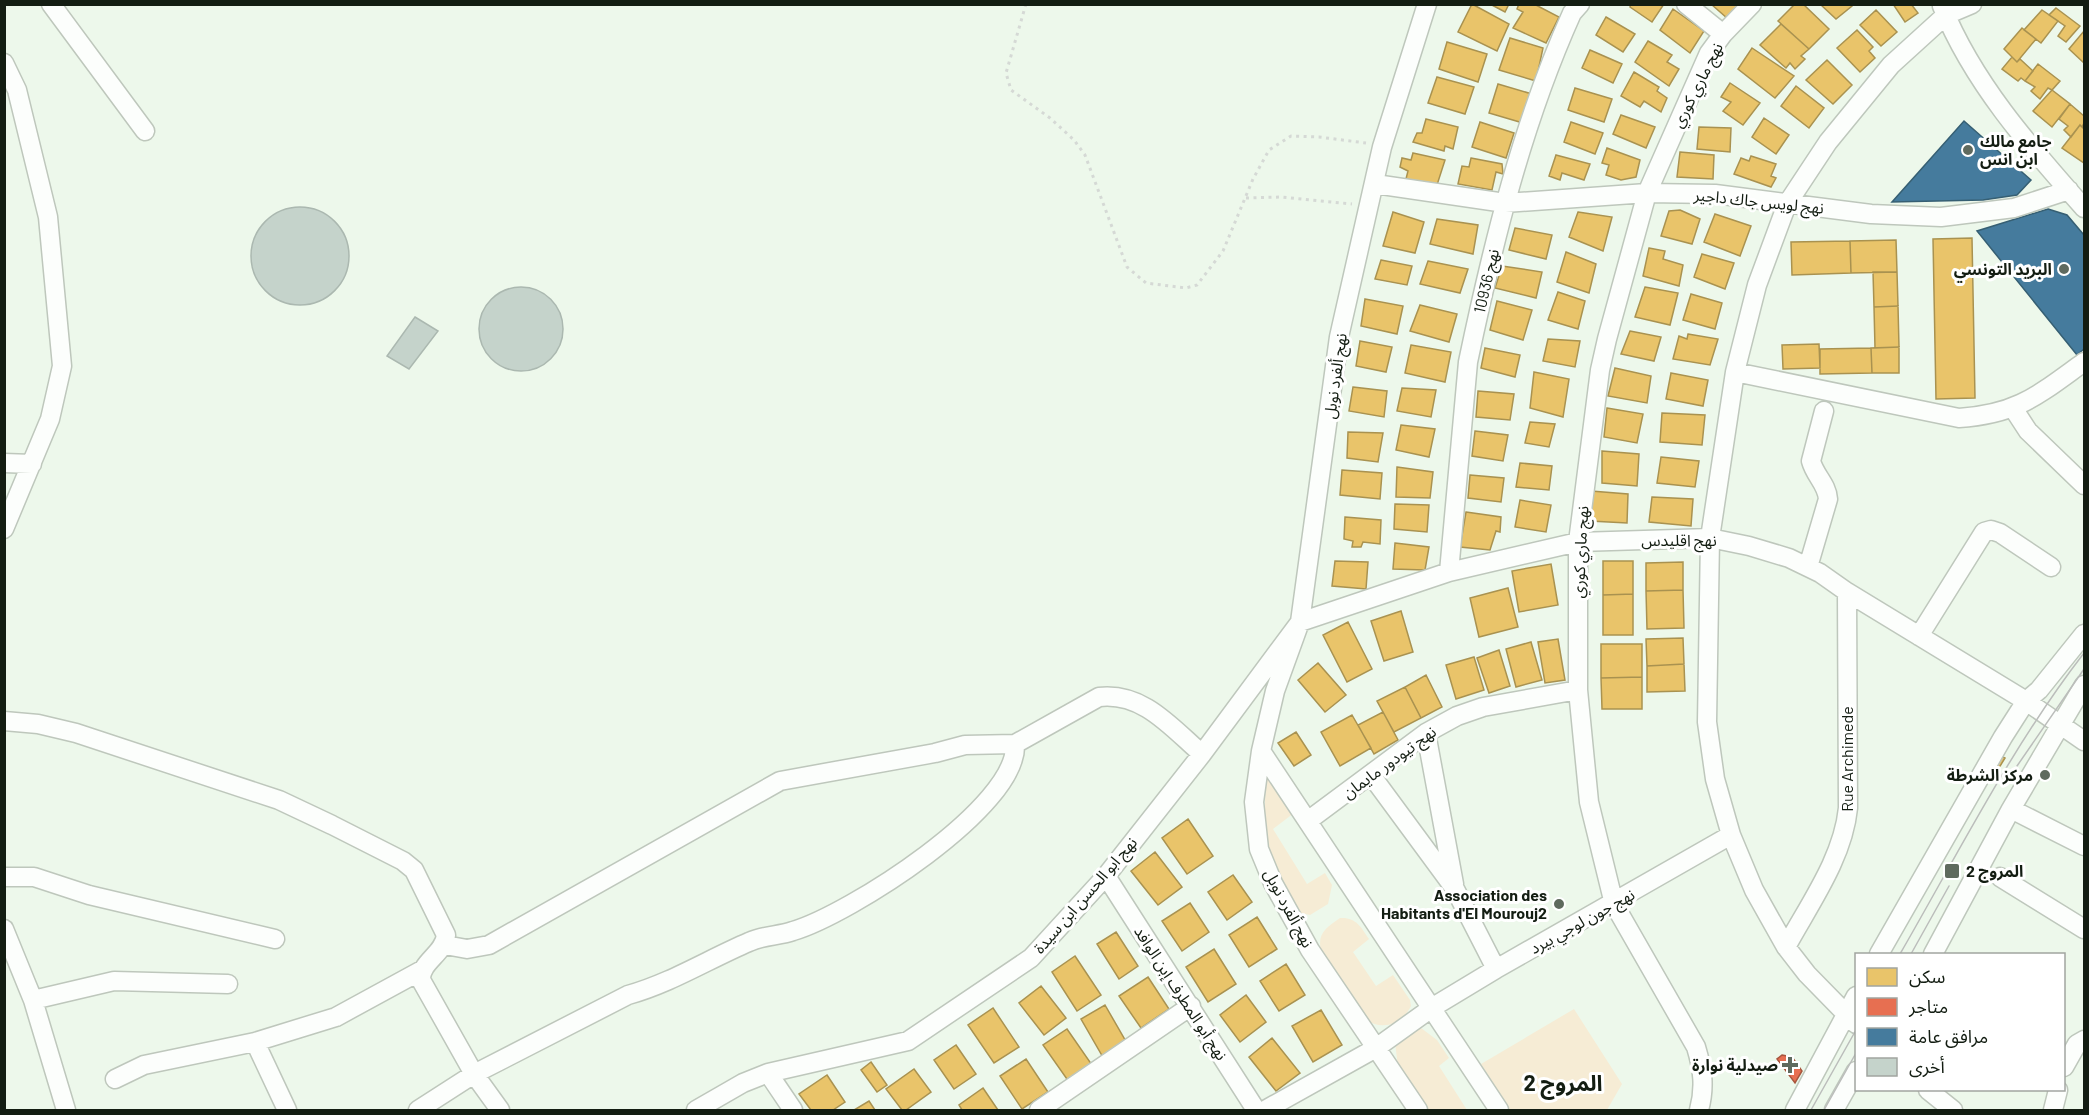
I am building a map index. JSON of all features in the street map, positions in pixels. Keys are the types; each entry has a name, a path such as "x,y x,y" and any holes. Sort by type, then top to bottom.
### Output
{"street":[{"path":"51,4 145,131"},
{"name":"نهج ألفرد نوبل","path":"1418,1110 1310,950 1273,883 1260,849 1254,802 1261,751 1275,691 1300,622 1339,337 1382,147 1427,4"},
{"path":"1686,4 1723,34"},
{"name":"نهج ماري كوري","path":"1699,1110 1703,1095 1702,1069 1696,1047 1614,904 1589,802 1578,690 1578,542 1600,370 1647,193 1709,53 1723,34 1752,4"},
{"path":"1795,1110 1852,1019 1807,974 1786,947 1754,890 1731,835 1715,779 1707,722 1710,538 1735,372 1757,285 1787,204 1828,142 1890,65 1944,10 1972,4"},
{"name":"نهج 10936","path":"1449,572 1468,362 1505,202 1541,87 1570,8"},
{"path":"1944,10 1985,86 2085,208"},
{"path":"4,63 48,217 62,366 50,419 4,529"},
{"name":"نهج لويس جاك داجير","path":"1375,184 1505,202 1647,193 1715,194 1871,214 1941,217 2014,208 2069,190"},
{"path":"1735,372 1959,418 1988,416 2027,403 2085,362"},
{"path":"2013,408 2028,430 2085,485"},
{"path":"1808,567 1828,499 1827,489 1813,470 1811,461 1824,411"},
{"path":"4,463 32,464"},
{"path":"1919,636 1984,532 1991,530 2000,533 2051,567"},
{"name":"نهج اقليدس","path":"1300,622 1449,572 1578,542 1710,538 1749,546 1808,567 2026,701 2085,741"},
{"name":"Rue Archimede","path":"1786,947 1837,853 1846,831 1848,808 1847,592"},
{"name":"نهج ابو الحسن ابن سيدة","path":"696,1110 742,1083 768,1073 908,1041 1031,958 1106,876 1202,754 1300,622"},
{"path":"1880,953 2026,701 2039,690 2085,634"},
{"path":"1934,953 2011,809 2085,685"},
{"name":"نهج تيودور مايمان","path":"1309,820 1426,733 1456,716 1483,707 1578,690"},
{"path":"445,945 467,949 489,945 780,781 935,753 965,745 1015,744 1099,697 1113,695 1139,703 1154,712 1202,754"},
{"path":"4,721 38,724 76,734 279,800 403,861 420,879 446,936 445,945 424,969 336,1017 255,1042 144,1065 115,1079"},
{"path":"1426,733 1455,889"},
{"path":"418,1110 474,1074 628,994 648,989 751,941 794,931 834,913 920,861 952,836 993,794 1008,774 1016,757 1015,744"},
{"path":"1261,751 1433,1007 1499,1110"},
{"path":"1371,775 1455,889 1496,969"},
{"path":"2011,809 2085,846"},
{"name":"نهج جون لوجي بيرد","path":"1433,1007 1731,835"},
{"name":"نهج أبو المطرف إبن الوافد","path":"1106,876 1256,1110"},
{"path":"4,877 34,877 89,895 275,939"},
{"path":"2000,877 2085,929"},
{"path":"4,929 33,1000 66,1110"},
{"path":"424,969 421,980 474,1074 500,1110"},
{"path":"33,1000 114,981 228,984"},
{"path":"1039,1110 1191,1006"},
{"path":"1265,1110 1376,1048 1433,1007"},
{"path":"2065,1065 2077,1044 2085,1040"},
{"path":"255,1042 287,1110"},
{"path":"768,1073 793,1110"},
{"path":"1834,1110 1855,1074"},
{"path":"1930,1091 1946,1108"},
{"path":"2053,1110 2058,1091"}],"path":[{"path":"1026,4 1006,73 1011,90 1050,118 1074,140 1085,155 1127,267 1146,283 1186,288 1197,285 1223,251 1269,150 1291,136 1354,140 1382,147"},
{"path":"1246,198 1281,197 1369,206"}],"shaded area":[{"path":"1266,771 1294,813 1273,829 1307,884 1325,873 1332,885 1328,904 1310,915 1296,912 1272,867 1264,829"},
{"path":"1340,918 1354,921 1369,939 1353,952 1376,986 1393,975 1410,1000 1411,1006 1407,1012 1392,1024 1379,1025 1366,1020 1321,951 1322,935"},
{"path":"1574,1009 1622,1084 1607,1110 1510,1110 1481,1064"},
{"path":"1421,1028 1437,1040 1449,1058 1439,1066 1467,1110 1427,1110 1398,1067 1395,1042"}],"building: سكن":[{"path":"1472,4 1509,24 1497,51 1458,32"},
{"path":"1490,4 1509,4 1505,12"},
{"path":"1519,4 1534,4 1559,17 1546,43 1513,28 1523,12 1517,9"},
{"path":"1631,4 1664,4 1652,22 1630,7"},
{"path":"1711,4 1740,4 1728,19"},
{"path":"1795,4 1803,4 1829,29 1809,49 1778,21"},
{"path":"1820,4 1851,4 1852,6 1836,19"},
{"path":"1893,4 1911,4 1918,13 1905,22"},
{"path":"2056,8 2080,26 2066,42 2058,36 2065,26 2049,15"},
{"path":"1673,9 1704,31 1690,53 1660,30"},
{"path":"1876,10 1897,32 1881,46 1860,25"},
{"path":"2042,10 2058,21 2041,43 2024,30"},
{"path":"1606,17 1635,34 1623,52 1596,35"},
{"path":"1781,24 1809,49 1801,56 1805,59 1795,69 1790,63 1786,68 1760,45"},
{"path":"2022,28 2036,39 2017,62 2004,49"},
{"path":"1857,30 1873,47 1869,51 1875,58 1860,72 1837,48"},
{"path":"2084,31 2084,63 2069,49"},
{"path":"1510,38 1543,48 1536,81 1499,70"},
{"path":"1648,41 1672,55 1667,62 1679,69 1669,86 1635,62"},
{"path":"1447,42 1487,54 1478,82 1439,69"},
{"path":"1752,48 1794,76 1775,98 1738,69"},
{"path":"1590,50 1622,64 1613,83 1582,68"},
{"path":"2012,57 2017,62 2020,59 2033,71 2025,81 2021,78 2018,81 2002,69"},
{"path":"1827,60 1852,85 1833,104 1806,80"},
{"path":"2038,64 2060,81 2052,90 2048,88 2040,99 2031,91 2035,87 2025,81"},
{"path":"1634,72 1659,87 1657,91 1667,98 1661,112 1644,101 1640,107 1621,96"},
{"path":"1437,77 1474,87 1465,114 1428,103"},
{"path":"1730,83 1760,103 1743,125 1723,111 1731,102 1721,97"},
{"path":"1498,84 1532,94 1523,123 1489,113"},
{"path":"1796,86 1824,108 1809,128 1781,106"},
{"path":"1575,88 1612,99 1604,122 1568,110"},
{"path":"2052,90 2070,104 2052,127 2033,111"},
{"path":"2070,104 2084,116 2082,127 2080,125 2071,137 2064,130 2068,126 2059,119"},
{"path":"1621,115 1655,127 1646,148 1613,134"},
{"path":"1764,118 1789,135 1776,154 1752,137"},
{"path":"1426,119 1458,127 1453,149 1445,146 1444,151 1413,142 1417,133 1422,133"},
{"path":"1480,122 1514,133 1506,158 1472,147"},
{"path":"1571,122 1603,133 1595,154 1564,142"},
{"path":"2080,125 2084,129 2084,163 2062,148"},
{"path":"1699,127 1731,128 1730,152 1697,149"},
{"path":"1607,148 1640,160 1636,177 1621,180 1606,175 1609,165 1602,163"},
{"path":"1680,152 1714,155 1713,179 1677,177"},
{"path":"1413,153 1445,160 1437,185 1406,179 1408,171 1400,167 1402,158 1411,160"},
{"path":"1556,155 1590,164 1584,180 1562,173 1560,180 1549,176"},
{"path":"1751,156 1776,164 1771,176 1776,178 1771,187 1734,174 1741,158 1749,161"},
{"path":"1471,158 1502,164 1503,174 1496,172 1492,190 1458,184 1462,166 1469,167"},
{"path":"1680,210 1700,219 1692,244 1661,236 1669,211"},
{"path":"1393,212 1424,222 1415,253 1383,246"},
{"path":"1578,212 1612,217 1603,251 1569,237"},
{"path":"1715,214 1751,226 1740,256 1704,242"},
{"path":"1437,219 1478,225 1473,254 1430,244"},
{"path":"1515,228 1552,235 1546,259 1509,250"},
{"path":"1972,238 1975,398 1936,399 1933,239"},
{"path":"1896,240 1897,272 1851,273 1850,241"},
{"path":"1850,241 1851,273 1792,275 1791,242"},
{"path":"1649,248 1665,251 1663,259 1683,265 1679,286 1643,276"},
{"path":"1566,252 1596,264 1589,293 1557,282"},
{"path":"1702,254 1734,263 1725,289 1694,277"},
{"path":"1381,260 1412,266 1407,285 1375,279"},
{"path":"1428,261 1468,269 1460,293 1420,284"},
{"path":"1502,266 1542,272 1536,298 1495,288"},
{"path":"1873,272 1897,272 1898,306 1874,307"},
{"path":"1645,287 1678,293 1670,325 1635,317"},
{"path":"1558,292 1585,301 1578,329 1548,320"},
{"path":"1691,294 1722,303 1715,329 1683,320"},
{"path":"1365,299 1403,306 1397,334 1361,326"},
{"path":"1497,301 1532,310 1523,340 1490,330"},
{"path":"1420,305 1457,314 1449,342 1410,331"},
{"path":"1898,306 1899,347 1875,348 1874,307"},
{"path":"1630,331 1661,337 1654,361 1621,354"},
{"path":"1688,334 1718,339 1710,365 1673,359 1679,336 1687,339"},
{"path":"1548,339 1580,341 1575,367 1543,361"},
{"path":"1360,341 1392,347 1386,372 1356,366"},
{"path":"1819,344 1820,368 1783,369 1782,345"},
{"path":"1411,345 1451,352 1445,382 1405,373"},
{"path":"1899,347 1899,373 1872,373 1871,348"},
{"path":"1485,348 1520,355 1515,377 1481,368"},
{"path":"1871,348 1872,373 1820,374 1820,349"},
{"path":"1615,368 1651,376 1647,403 1608,396"},
{"path":"1534,372 1569,379 1563,417 1530,408"},
{"path":"1671,373 1708,380 1703,406 1666,399"},
{"path":"1353,387 1387,391 1384,417 1349,411"},
{"path":"1402,388 1436,390 1431,417 1397,411"},
{"path":"1478,391 1514,394 1510,420 1476,417"},
{"path":"1607,408 1643,414 1637,443 1604,437"},
{"path":"1662,413 1705,415 1702,445 1660,442"},
{"path":"1530,422 1555,424 1549,447 1525,443"},
{"path":"1401,425 1435,429 1429,457 1396,450"},
{"path":"1475,431 1508,435 1503,461 1472,456"},
{"path":"1348,432 1383,433 1378,462 1347,458"},
{"path":"1602,451 1639,454 1637,486 1602,483"},
{"path":"1661,457 1699,461 1695,487 1657,483"},
{"path":"1520,463 1552,466 1549,490 1516,487"},
{"path":"1397,467 1433,472 1430,498 1396,497"},
{"path":"1342,470 1382,473 1380,499 1340,495"},
{"path":"1470,475 1504,478 1501,502 1468,498"},
{"path":"1591,491 1628,494 1627,523 1590,521"},
{"path":"1652,497 1693,499 1691,526 1649,522"},
{"path":"1520,500 1551,505 1546,532 1515,527"},
{"path":"1395,504 1429,505 1427,532 1394,529"},
{"path":"1466,512 1501,517 1500,532 1496,531 1490,550 1460,547"},
{"path":"1345,517 1381,520 1380,544 1363,542 1361,547 1352,547 1353,541 1344,539"},
{"path":"1395,543 1429,547 1425,570 1393,569"},
{"path":"1335,561 1368,562 1366,589 1332,586"},
{"path":"1603,561 1633,561 1633,594 1603,595"},
{"path":"1683,562 1683,590 1646,591 1646,563"},
{"path":"1551,564 1558,605 1519,612 1512,571"},
{"path":"1508,588 1518,627 1479,637 1470,598"},
{"path":"1683,590 1684,628 1647,629 1646,591"},
{"path":"1633,594 1633,635 1603,635 1603,595"},
{"path":"1401,611 1413,652 1384,661 1371,621"},
{"path":"1348,622 1372,669 1347,682 1323,635"},
{"path":"1683,638 1684,664 1647,666 1646,639"},
{"path":"1558,639 1565,680 1545,683 1538,642"},
{"path":"1531,642 1542,680 1516,687 1506,649"},
{"path":"1601,644 1642,644 1642,677 1601,678"},
{"path":"1499,650 1510,686 1489,693 1477,658"},
{"path":"1474,657 1484,690 1456,699 1446,665"},
{"path":"1318,663 1346,695 1325,712 1298,680"},
{"path":"1684,664 1685,691 1647,692 1647,666"},
{"path":"1426,675 1442,707 1421,718 1405,687"},
{"path":"1642,677 1642,709 1602,709 1601,678"},
{"path":"1405,687 1421,718 1394,732 1377,701"},
{"path":"1383,712 1398,740 1374,754 1358,725"},
{"path":"1352,715 1371,748 1340,766 1321,732"},
{"path":"1296,732 1311,755 1294,766 1278,743"},
{"path":"1997,754 2005,758 1994,776 1987,772"},
{"path":"1188,819 1213,856 1187,874 1162,838"},
{"path":"1155,852 1182,887 1158,905 1131,871"},
{"path":"1233,875 1252,902 1227,920 1208,892"},
{"path":"1190,903 1209,932 1182,951 1162,921"},
{"path":"1257,917 1277,949 1249,967 1229,935"},
{"path":"1116,932 1138,966 1119,979 1097,944"},
{"path":"1214,949 1236,984 1208,1002 1186,967"},
{"path":"1075,956 1101,995 1077,1011 1052,972"},
{"path":"1286,964 1305,995 1279,1011 1260,981"},
{"path":"1148,977 1169,1009 1141,1028 1119,996"},
{"path":"1041,986 1066,1018 1044,1035 1019,1003"},
{"path":"1246,995 1266,1022 1240,1042 1220,1015"},
{"path":"1105,1005 1128,1045 1104,1059 1081,1019"},
{"path":"993,1008 1019,1047 994,1063 968,1025"},
{"path":"1321,1010 1342,1045 1313,1062 1292,1026"},
{"path":"1067,1029 1092,1065 1069,1082 1043,1045"},
{"path":"1272,1038 1300,1073 1276,1091 1249,1057"},
{"path":"956,1045 976,1074 954,1089 934,1060"},
{"path":"1026,1059 1048,1092 1022,1109 1000,1076"},
{"path":"871,1062 887,1085 877,1092 861,1070"},
{"path":"914,1069 931,1092 906,1110 902,1110 886,1089"},
{"path":"827,1075 845,1102 833,1110 811,1110 799,1094"},
{"path":"983,1088 998,1110 962,1110 959,1105"},
{"path":"869,1101 875,1110 854,1110"}],"building: متاجر":[{"name":"صيدلية نوارة","path":"1782,1055 1792,1057 1802,1071 1795,1083 1777,1059"}],"building: مرافق عامة":[{"name":"جامع مالك ابن انس","path":"1964,121 2031,180 2017,195 1983,200 1892,202"},
{"path":"2048,209 2067,215 2084,235 2084,349 2077,355 1977,231"}],"building: أخرى":[{"path":"300,207 319,210 335,221 346,237 349,256 346,275 335,291 319,302 300,305 281,302 265,291 254,275 251,256 254,237 265,221 281,210"},
{"path":"521,287 537,290 551,299 560,313 563,329 560,345 551,359 537,368 521,371 505,368 491,359 482,345 479,329 482,313 491,299 505,290"},
{"path":"415,317 438,331 409,369 387,356"}],"tram line":[{"path":"1901,953 2010,762 2058,688 2084,653"},
{"path":"2017,766 2084,669"},
{"path":"1912,953 1949,886"},
{"path":"1811,1110 1855,1032"},
{"path":"1824,1110 1855,1055"}],"place":[{"name":"جامع مالك ابن انس","path":"1968,150"},
{"name":"البريد التونسي","path":"2064,269"},
{"name":"مركز الشرطة","path":"2045,775"},
{"name":"المروج 2","path":"1952,871"},
{"name":"Association des Habitants d'El Mourouj2","path":"1559,904"},
{"name":"صيدلية نوارة","path":"1790,1065"}],"district":[{"name":"المروج 2","path":"1563,1083"}]}
